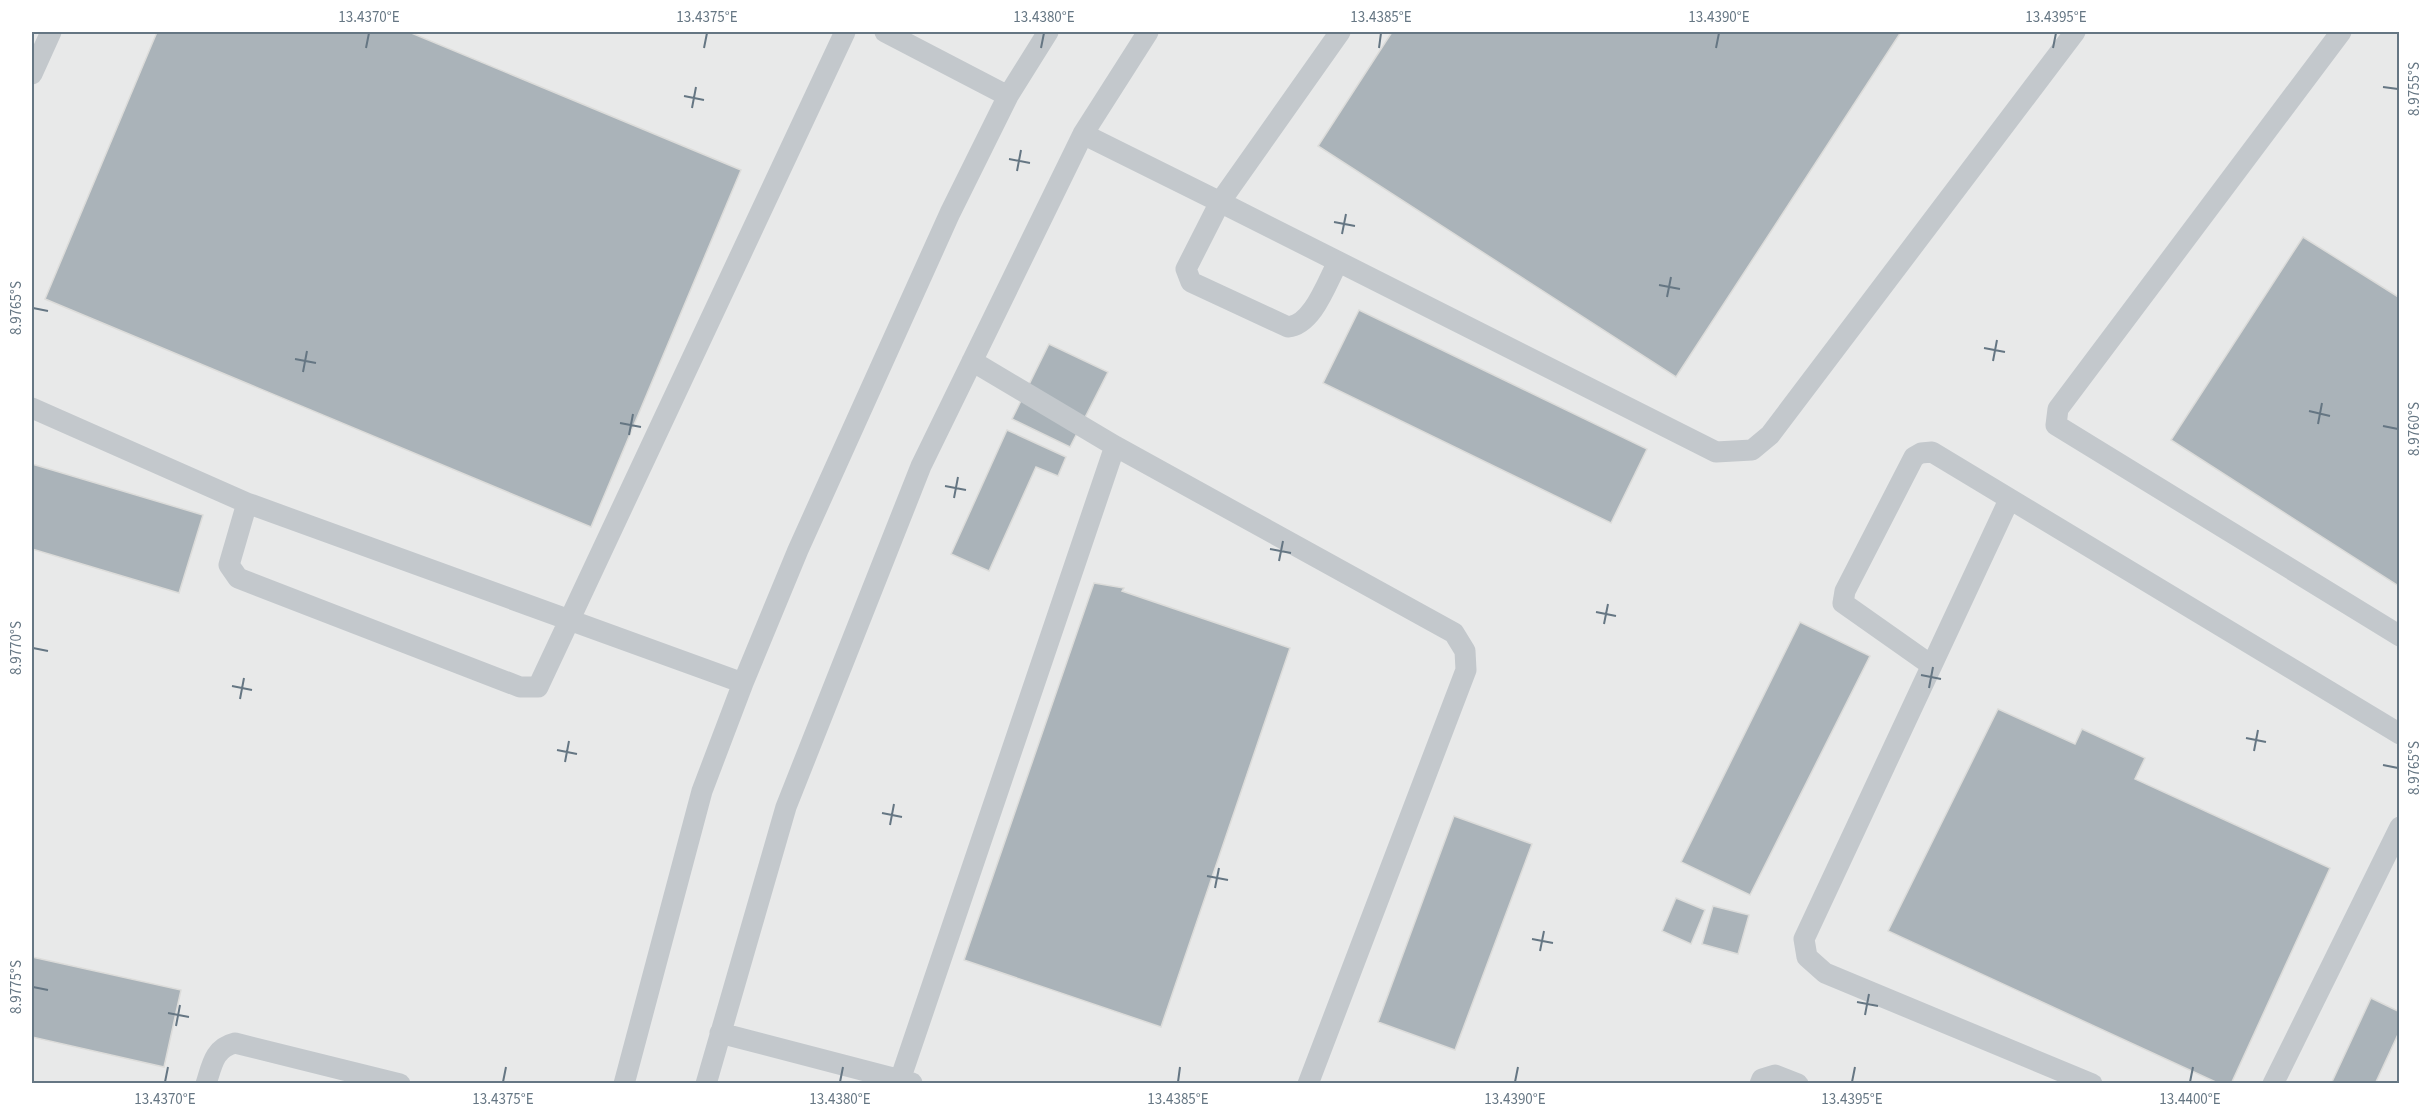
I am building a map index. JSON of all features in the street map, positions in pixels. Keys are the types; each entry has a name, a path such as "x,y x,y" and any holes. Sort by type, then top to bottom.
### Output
{"lane":[{"path":"32,74 51,32"},
{"path":"247,503 229,565 238,578 520,687 538,687 845,32"},
{"path":"885,32 1008,96"},
{"path":"624,1083 702,791 743,682 798,550 940,235 1008,96 1048,32"},
{"path":"706,1083 786,807 921,466 1083,134 1148,32"},
{"path":"1338,262 1306,319 1298,326 1288,327 1191,282 1186,269 1220,202 1340,32"},
{"path":"1083,134 1716,452 1752,450 1770,435 2074,32"},
{"path":"2341,32 2058,410 2056,425 2400,636"},
{"path":"972,361 1115,446 1454,633 1465,651 1466,670 1308,1083"},
{"path":"32,408 247,503 568,621 743,682"},
{"path":"720,1033 906,1082 1115,446"},
{"path":"1931,665 1843,603 1845,591 1914,457 1921,453 1932,452 2400,734"},
{"path":"2009,500 1804,939 1807,957 1825,973 2092,1083"},
{"path":"2273,1083 2400,826"},
{"path":"206,1083 214,1058 224,1046 235,1043 399,1083"},
{"path":"1760,1083 1762,1079 1775,1075 1798,1083"}],"shaded area":[{"path":"32,32 2399,32 2399,1083 32,1083"}],"building":[{"path":"157,32 409,32 741,170 591,527 45,299"},
{"path":"1392,32 1901,32 1676,377 1318,146"},
{"path":"2303,237 2400,298 2400,587 2171,440"},
{"path":"1359,310 1647,449 1611,523 1323,383"},
{"path":"1049,344 1108,372 1070,447 1012,419"},
{"path":"1007,430 1066,457 1058,476 1036,467 989,571 951,554"},
{"path":"32,464 203,515 179,593 32,549"},
{"path":"1094,583 1124,588 1122,591 1290,648 1161,1027 964,960"},
{"path":"1800,622 1870,656 1750,895 1681,862"},
{"path":"1998,709 2075,744 2082,729 2145,758 2135,779 2330,868 2231,1084 2220,1084 1888,931"},
{"path":"1454,816 1532,844 1455,1050 1378,1022"},
{"path":"1676,898 1705,910 1691,944 1662,931"},
{"path":"1713,906 1749,915 1738,954 1702,944"},
{"path":"32,957 181,990 164,1067 32,1037"},
{"path":"2371,998 2400,1012 2400,1030 2375,1084 2331,1084"}]}
